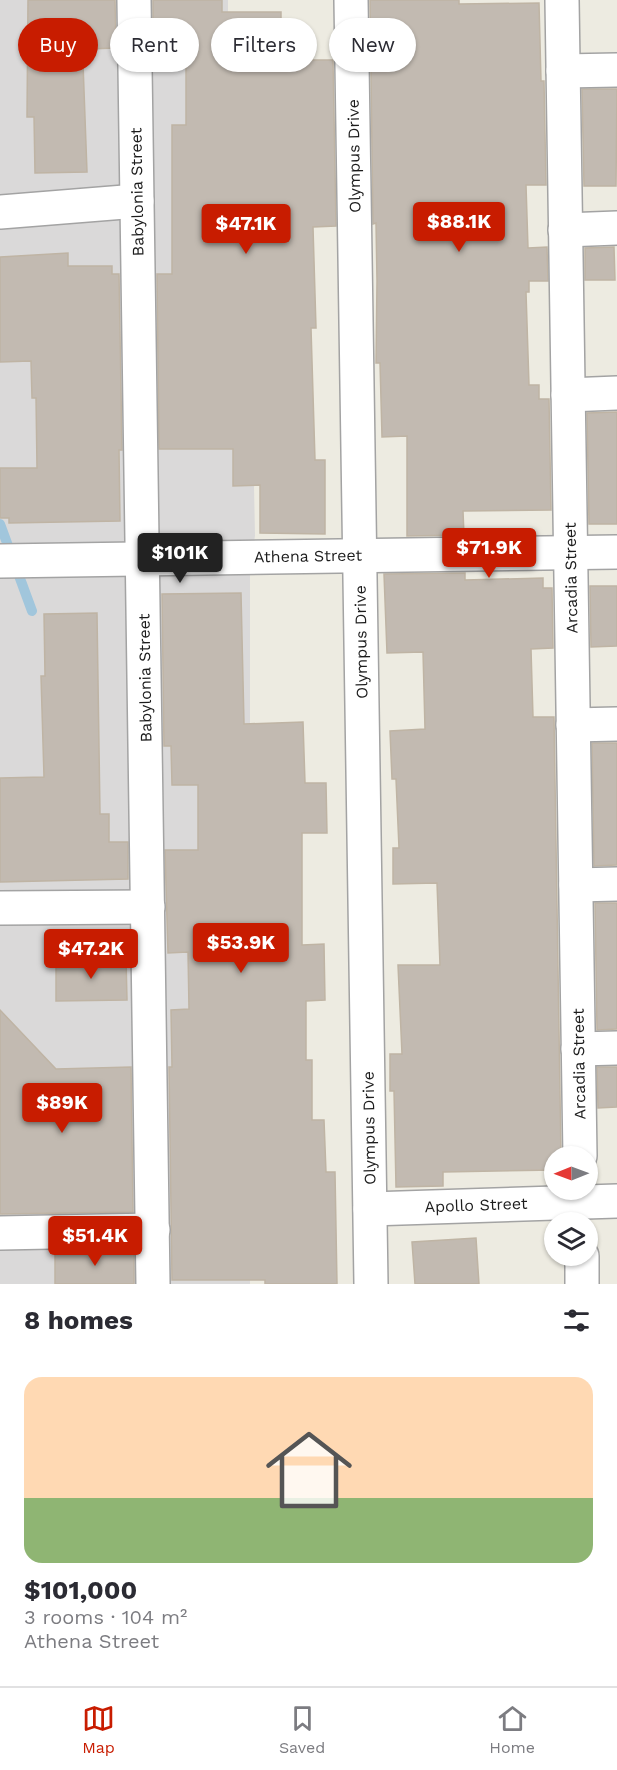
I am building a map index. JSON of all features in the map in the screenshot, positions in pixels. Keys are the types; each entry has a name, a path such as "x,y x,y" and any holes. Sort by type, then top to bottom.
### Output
{"street":[{"name":"Babylonia Street","path":"134,0 153,1284"},
{"name":"Olympus Drive","path":"351,0 371,1284"},
{"name":"Arcadia Street","path":"562,0 580,1146"},
{"path":"562,71 617,70"},
{"path":"0,212 137,201"},
{"path":"565,230 617,228"},
{"path":"568,395 617,393"},
{"name":"Athena Street","path":"0,561 617,552"},
{"path":"573,725 617,724"},
{"path":"576,885 617,884"},
{"path":"0,908 148,907"},
{"path":"578,1049 617,1048"},
{"name":"Apollo Street","path":"370,1209 581,1205 617,1201"},
{"path":"0,1233 153,1230"},
{"path":"582,1266 582,1284"}],"shaded area":[{"path":"0,0 228,0 228,18 211,18 211,72 228,72 228,113 253,436 255,536 250,565 250,1284 0,1284"}],"building":[{"path":"28,0 115,0 115,18 110,18 110,48 98,49 98,18 28,18"},
{"path":"153,0 222,0 222,12 281,12 281,18 211,18 211,72 317,72 317,60 329,60 329,72 333,72 336,226 313,227 316,328 311,328 315,460 325,460 325,534 260,533 260,485 233,486 233,449 159,449 157,274 172,274 172,125 186,125 186,72 199,72 199,18 153,18"},
{"path":"370,0 459,0 459,4 539,3 541,81 544,81 546,185 526,185 528,248 547,247 548,281 529,281 529,292 526,292 529,385 539,385 539,399 549,399 551,510 463,511 464,535 407,536 407,436 382,437 380,363 376,363 376,223 373,224 371,72 416,72 416,18 370,18"},
{"path":"27,72 83,72 87,172 35,173 34,117 27,117"},
{"path":"582,89 617,89 616,186 584,186"},
{"path":"614,247 615,280 585,280 585,248"},
{"path":"68,253 68,266 112,266 112,274 119,274 122,450 119,450 120,521 9,523 9,518 0,518 0,468 37,468 36,398 32,398 31,361 0,362 0,257"},
{"path":"617,412 617,524 589,524 587,413"},
{"path":"465,573 465,580 543,578 543,588 552,588 553,648 531,649 533,717 554,717 561,1146 544,1146 544,1170 443,1172 443,1186 396,1187 394,1091 390,1091 390,1054 402,1054 398,965 440,965 437,883 393,884 393,848 399,848 396,779 392,779 390,731 425,729 423,652 387,653 384,574"},
{"path":"590,586 617,586 617,646 591,647"},
{"path":"241,593 244,724 303,722 305,783 326,783 327,833 302,833 302,945 324,944 325,1000 306,1001 306,1060 312,1060 312,1120 324,1120 326,1172 335,1172 337,1284 265,1284 265,1280 172,1280 169,1067 172,1067 171,1010 189,1009 188,952 168,953 165,850 198,850 198,785 172,785 171,746 164,746 162,594"},
{"path":"97,613 100,814 109,814 109,842 128,842 128,879 0,882 0,778 44,777 41,676 45,676 44,614"},
{"path":"592,743 617,743 617,865 594,866"},
{"path":"595,903 617,903 617,1029 597,1030"},
{"path":"126,958 127,1000 56,1001 56,959"},
{"path":"0,1010 56,1069 131,1067 133,1212 0,1214"},
{"path":"597,1067 617,1067 617,1107 598,1108"},
{"path":"476,1238 479,1284 415,1284 412,1242"},
{"path":"134,1249 134,1284 55,1284 55,1251"}],"waterway":[{"path":"0,524 32,611"}]}
